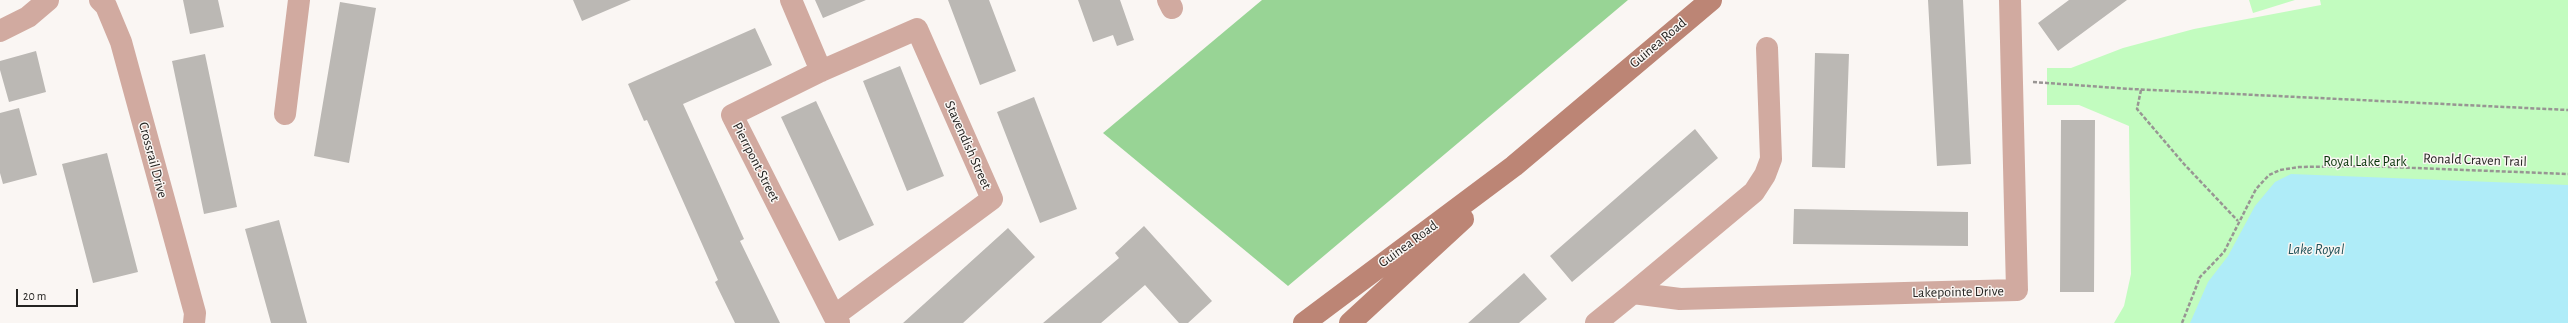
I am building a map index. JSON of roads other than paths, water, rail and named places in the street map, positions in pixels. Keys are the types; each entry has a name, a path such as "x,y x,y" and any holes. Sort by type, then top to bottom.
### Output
{"main road":[{"name":"Guinea Road","path":"1304,323 1514,166 1673,30 1711,0"},
{"name":"Guinea Road","path":"1350,323 1460,222 1514,166"}],"street":[{"path":"0,31 28,17 48,0"},
{"name":"Crossrail Drive","path":"100,0 106,6 121,42 195,313 194,323"},
{"path":"285,114 299,0"},
{"path":"791,0 821,71"},
{"name":"Lakepointe Drive","path":"1632,293 1680,299 2017,290 2010,0"},
{"name":"Stavendish Street","path":"821,71 917,29 992,199 836,319"},
{"path":"1596,323 1736,208 1754,192 1765,175 1771,159 1767,48"},
{"name":"Pierrpont Street","path":"821,71 732,115 836,319"}],"water":[{"name":"Lake Royal","path":"2291,174 2568,185 2568,323 2190,323 2208,282 2228,256 2255,206 2275,182"}],"park label":[{"name":"Royal Lake Park","path":"2365,162"}]}
